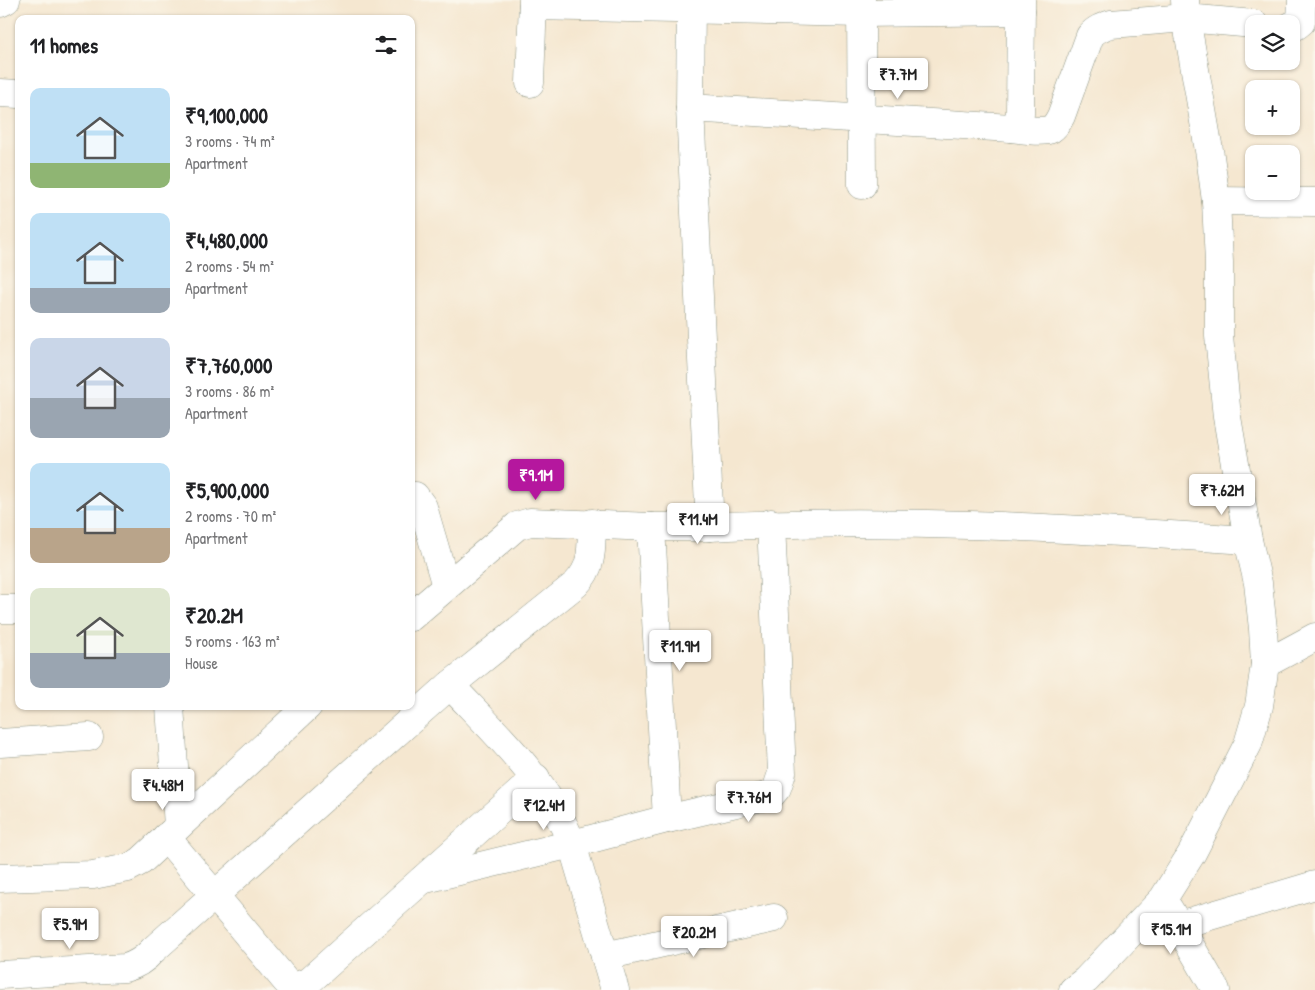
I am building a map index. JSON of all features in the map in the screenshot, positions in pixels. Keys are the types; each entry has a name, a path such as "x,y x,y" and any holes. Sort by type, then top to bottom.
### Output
{"street":[{"path":"0,3 6,0"},
{"path":"1300,23 1302,0"},
{"path":"530,83 533,3 861,6 1021,5 1020,114 1017,124 1011,128"},
{"path":"691,4 690,108 710,526"},
{"path":"861,6 862,185"},
{"path":"690,108 1036,130 1051,129 1061,116 1090,36 1095,30 1111,24 1185,9 1245,22"},
{"path":"1082,987 1163,899 1192,853 1248,744 1259,706 1265,664 1258,583 1248,540 1227,417 1219,336 1219,262 1216,201 1185,9"},
{"path":"0,93 15,94"},
{"path":"1216,201 1315,202"},
{"path":"415,496 423,507 443,589"},
{"path":"415,614 517,526 530,522 592,523 651,527 771,523 953,524 1097,530 1248,540"},
{"path":"0,974 109,970 135,965 147,957 450,685 584,576 591,556 592,523"},
{"path":"422,880 771,795 777,788 782,773 771,523"},
{"path":"651,527 667,819"},
{"path":"415,592 443,589"},
{"path":"0,609 15,609"},
{"path":"1265,664 1315,637"},
{"path":"450,685 536,778 563,820 572,844 615,990"},
{"path":"170,710 172,832 215,895 286,981 293,986 309,981 536,778"},
{"path":"0,878 93,875 128,868 141,861 299,710"},
{"path":"0,742 89,737"},
{"path":"1178,925 1315,885"},
{"path":"1163,899 1216,990"},
{"path":"605,956 774,918"}]}
